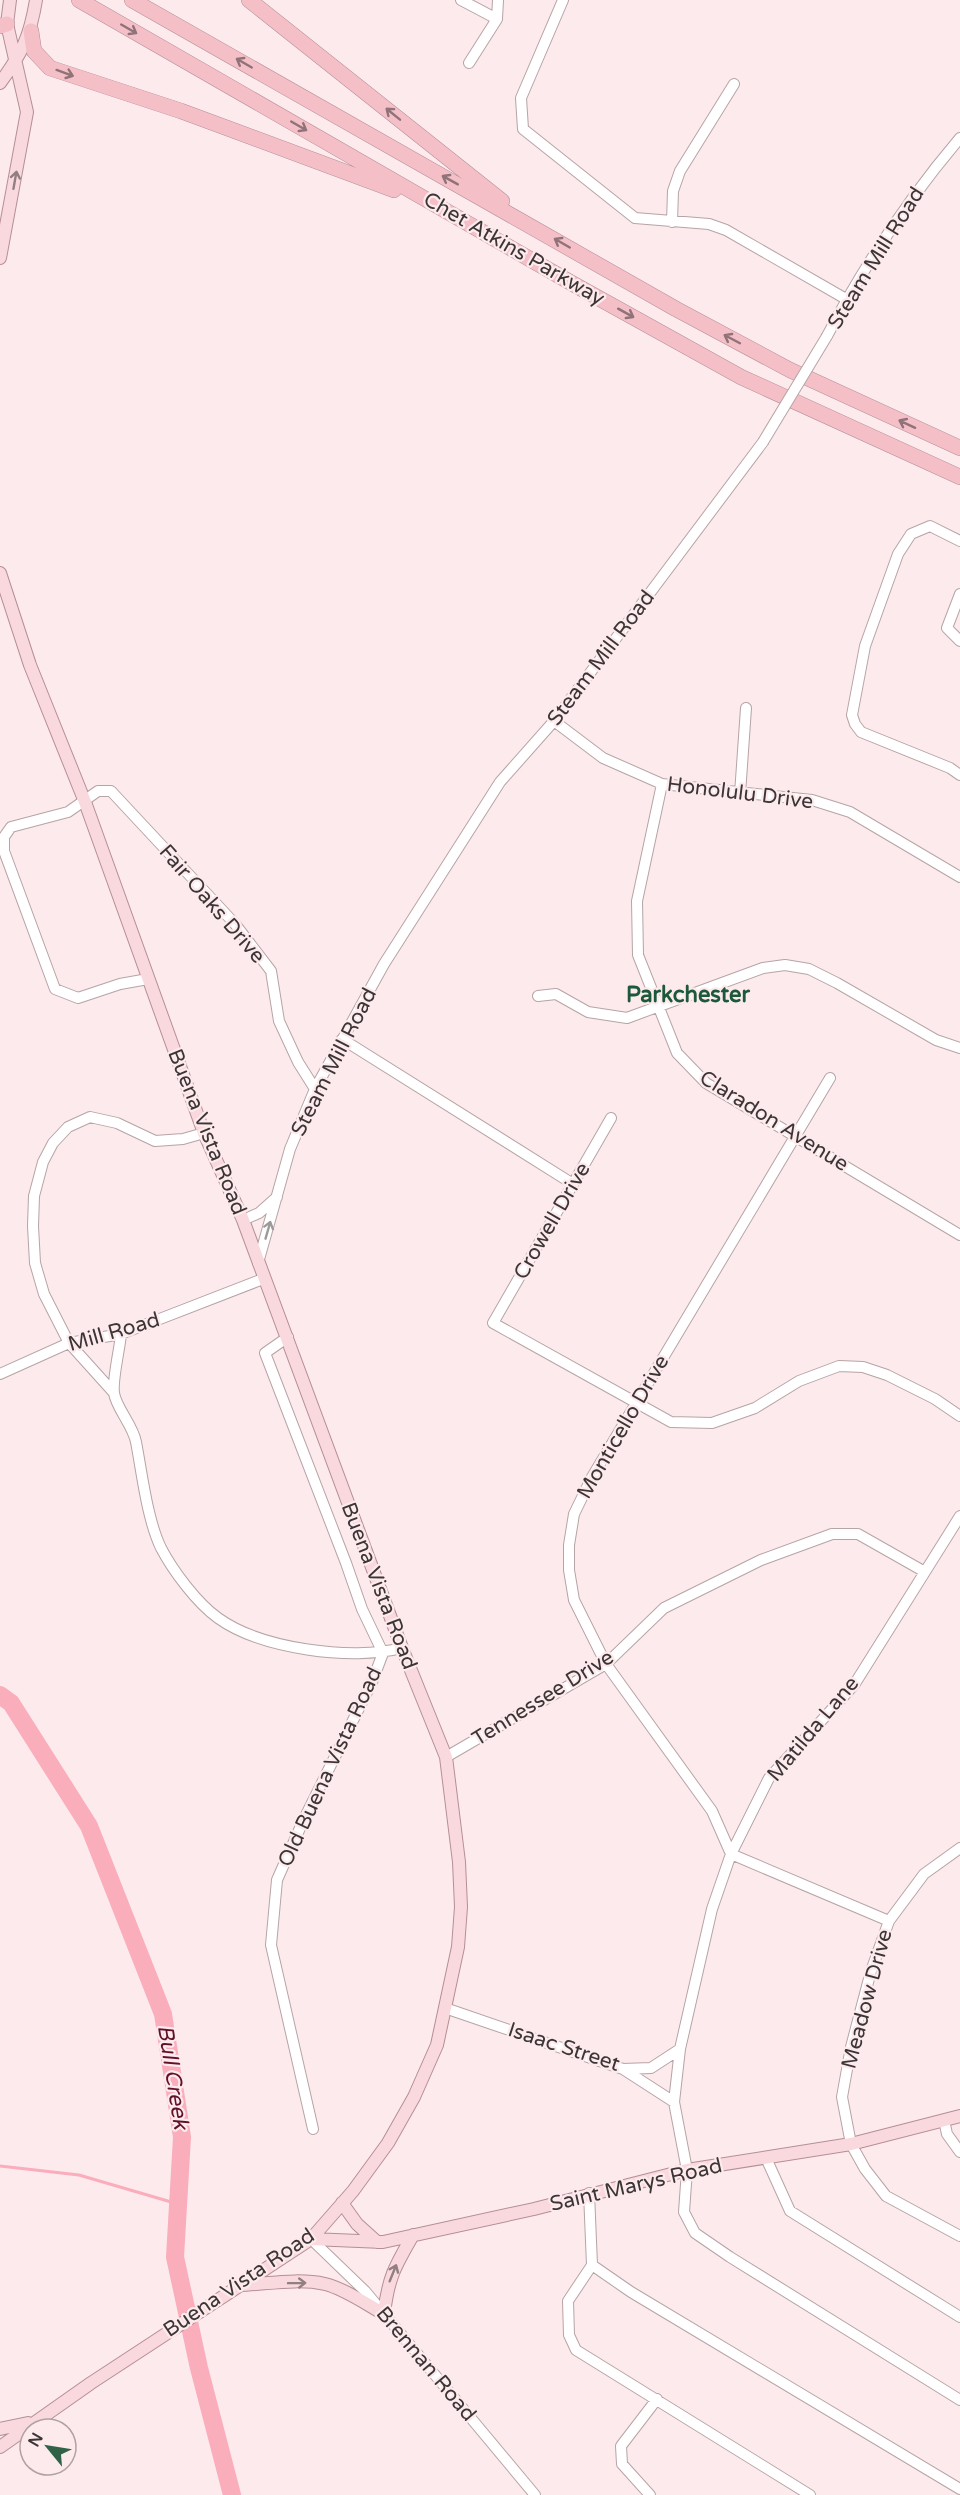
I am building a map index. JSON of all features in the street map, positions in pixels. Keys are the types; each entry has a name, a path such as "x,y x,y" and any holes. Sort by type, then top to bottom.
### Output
{"highway":[{"name":"Chet Atkins Parkway","path":"79,0 741,377 960,477"},
{"name":"Chet Atkins Parkway","path":"132,0 676,309 790,370 960,448"},
{"path":"249,0 538,229"},
{"path":"31,32 34,51 50,68 182,111 382,184 540,264"}],"main road":[{"path":"0,258 27,112 3,25 10,0"},
{"path":"0,83 15,63 31,32 36,0"},
{"name":"Buena Vista Road","path":"0,573 30,665 86,801 204,1133 243,1220 402,1648 446,1758 459,1862 461,1907 458,1947 437,2045 414,2097 388,2144 342,2203 311,2239 42,2417"},
{"name":"Saint Marys Road","path":"311,2239 377,2242 534,2210 590,2193 687,2170 851,2144 960,2116"},
{"path":"342,2203 357,2224 377,2242"},
{"path":"239,2285 298,2282 324,2284 384,2314 393,2269 413,2235"},
{"path":"0,2429 18,2426"},
{"name":"Buena Vista Road","path":"0,2447 18,2434"}],"street":[{"path":"461,0 497,18"},
{"path":"469,63 497,18 498,0"},
{"path":"563,0 521,98 523,129 635,218 709,224 726,230 846,300"},
{"path":"672,222 674,191 680,171 734,84"},
{"name":"Steam Mill Road","path":"258,1263 290,1149 315,1089 384,964 500,782 554,721 763,442 846,300 924,180 960,138"},
{"path":"960,541 930,526 910,534 898,554 865,646 852,715 861,732 950,768 960,775"},
{"path":"960,594 947,628 960,641"},
{"path":"740,794 746,708"},
{"name":"Honolulu Drive","path":"554,721 603,758 662,784 812,800 850,812 960,878"},
{"name":"Claradon Avenue","path":"662,784 637,901 638,955 677,1053 706,1083 960,1235"},
{"name":"Fair Oaks Drive","path":"148,979 120,984 78,998 55,989 4,851 3,837 11,827 68,812 98,791 111,791 235,924 271,971 279,1021 298,1062 315,1089"},
{"path":"538,996 556,994 588,1012 627,1018 763,968 785,965 809,969 936,1040 960,1048"},
{"path":"342,1039 573,1184"},
{"name":"Monticello Drive","path":"731,1854 712,1811 606,1664 574,1600 569,1570 569,1545 574,1514 591,1477 830,1078"},
{"path":"204,1133 183,1139 155,1141 117,1123 90,1117 68,1127 53,1143 43,1162 34,1196 35,1263 44,1294 69,1343 114,1393 135,1434 148,1504 161,1547 185,1584 218,1618 264,1640 310,1650 383,1653 402,1648"},
{"name":"Crowell Drive","path":"611,1118 494,1323 636,1404"},
{"path":"243,1220 259,1213 277,1197"},
{"name":"Mill Road","path":"0,1374 69,1343 121,1334 263,1279"},
{"path":"114,1393 121,1334"},
{"path":"288,1337 265,1353 362,1609 383,1653"},
{"path":"636,1404 671,1422 712,1423 755,1408 799,1381 819,1372 839,1366 863,1366 887,1375 935,1399 960,1416"},
{"name":"Matilda Lane","path":"960,1516 854,1685 769,1778 731,1854 712,1909 680,2049 674,2102 687,2170 684,2212 695,2233 960,2400"},
{"name":"Tennessee Drive","path":"446,1758 606,1664 664,1608 761,1560 832,1534 858,1534 925,1572"},
{"name":"Old Buena Vista Road","path":"312,2129 271,1945 277,1880 372,1682 383,1653"},
{"name":"Meadow Drive","path":"960,1848 924,1874 889,1921 871,1971 854,2036 842,2097 851,2144 865,2169 886,2196 960,2236"},
{"path":"731,1854 889,1921"},
{"name":"Isaac Street","path":"445,2008 623,2069 651,2068 680,2049"},
{"path":"623,2069 674,2102"},
{"path":"944,2120 947,2134 960,2152"},
{"path":"766,2158 790,2211 960,2317"},
{"path":"590,2193 592,2265 568,2301 569,2335 576,2350 810,2495"},
{"name":"Brennan Road","path":"311,2239 365,2291 535,2495"},
{"path":"592,2265 631,2292 960,2489"},
{"path":"651,2495 622,2464 621,2446 657,2399"}],"waterway":[{"name":"Bull Creek","path":"0,1695 11,1703 89,1826 163,2014 182,2137 175,2257 199,2368 232,2495"},
{"path":"0,2166 79,2175 178,2204"}],"district":[{"name":"Parkchester","path":"688,995"}]}
